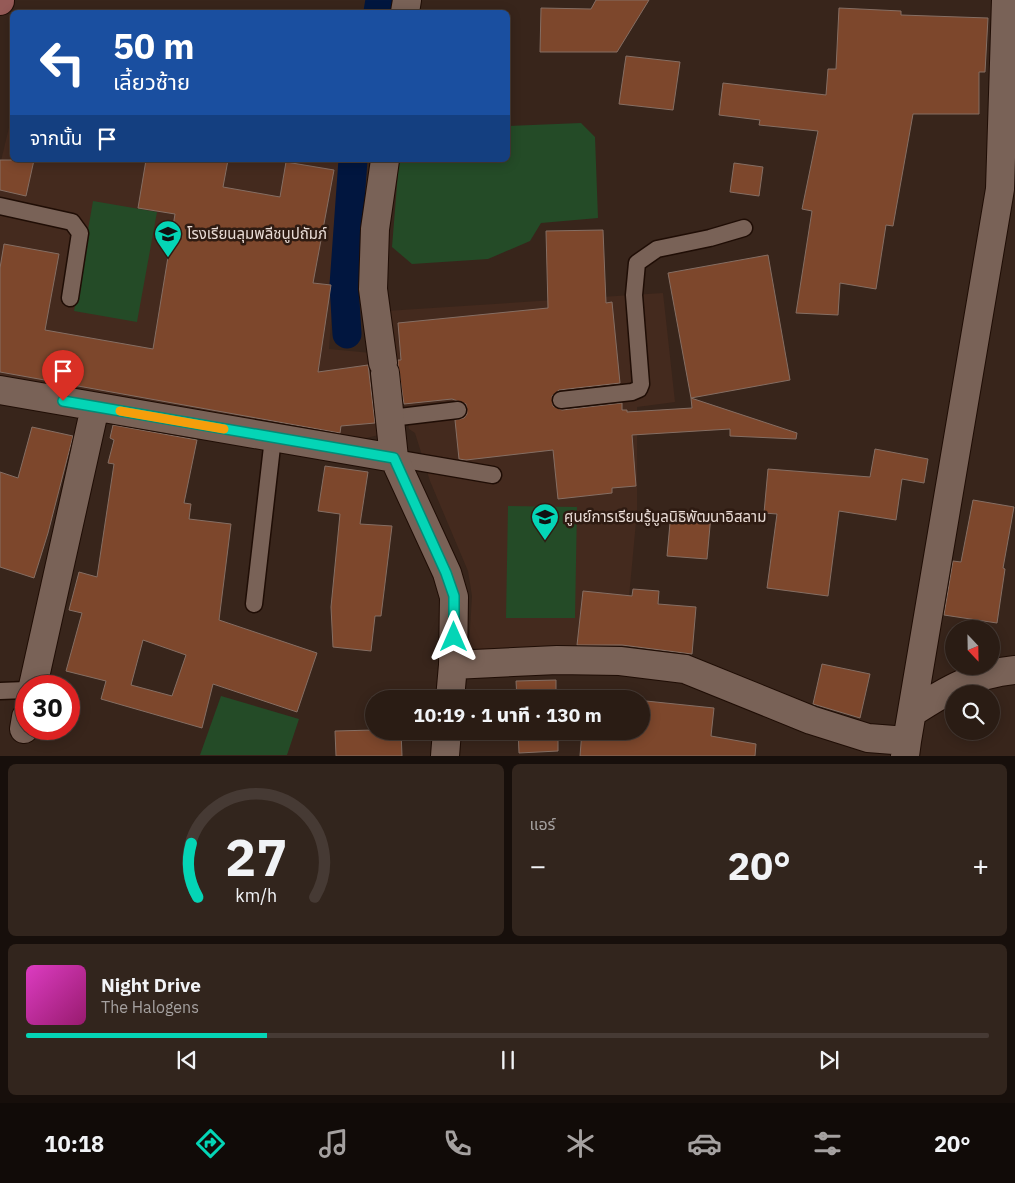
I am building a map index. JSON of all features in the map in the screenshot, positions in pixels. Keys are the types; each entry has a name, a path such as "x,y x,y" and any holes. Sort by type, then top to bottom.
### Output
{"street":[{"path":"453,665 566,660 620,661 685,669 811,720 906,748 1007,189 1006,0"},
{"path":"385,162 375,229 373,289 391,418 394,458 446,573 454,596 451,690"},
{"path":"0,390 394,458"},
{"path":"35,675 95,407"},
{"path":"913,712 952,686 1000,671 1015,670"},
{"path":"444,756 446,740"}],"lane":[{"path":"0,206 72,222 80,233 70,298"},
{"path":"561,400 632,392 639,389 634,295 637,263 657,249 710,238 744,228"},
{"path":"391,418 458,410"},
{"path":"254,604 273,438"},
{"path":"394,458 493,475"},
{"path":"0,691 15,690"}],"shaded area":[{"name":"โรงเรียนลุมพลีชนูปถัมภ์","path":"10,123 10,162 343,162 329,349 371,353 383,434 345,443 0,377 0,165"},
{"path":"663,293 675,402 637,407 637,511 624,651 484,654 469,646 472,596 468,571 430,481 415,433 409,429 386,311"}],"green space":[{"path":"581,123 595,137 598,218 541,223 530,241 488,259 412,264 392,247 399,162 510,162 510,126"},
{"path":"93,201 157,212 137,322 74,311"},
{"path":"508,506 577,507 575,618 506,618"},
{"path":"221,696 299,719 287,755 200,755"}],"building":[{"path":"596,0 649,0 617,52 540,52 541,8 591,9"},
{"path":"839,8 901,11 901,15 988,18 985,72 979,72 979,114 913,114 893,226 886,225 876,289 840,283 838,315 796,313 812,211 802,209 818,131 759,125 760,120 719,115 723,83 826,95 828,69 836,69"},
{"path":"626,56 680,62 673,110 619,104"},
{"path":"0,160 34,162 26,196 0,190"},
{"name":"โรงเรียนลุมพลีชนูปถัมภ์","path":"146,162 228,162 223,187 280,197 286,162 334,170 313,283 331,285 318,372 368,365 375,423 341,426 340,433 0,372 0,268 4,244 59,254 45,330 153,349 175,214 138,208"},
{"path":"734,163 763,167 759,196 730,192"},
{"path":"603,230 606,303 612,302 620,383 559,390 552,396 553,406 562,410 622,403 622,410 627,410 627,412 692,408 691,398 797,433 796,439 730,436 730,429 632,435 636,486 612,488 612,493 558,499 553,450 466,460 459,459 455,420 464,418 467,414 466,404 452,399 404,404 398,365 398,360 401,360 398,323 548,308 546,231"},
{"path":"768,255 790,380 691,398 668,273"},
{"path":"113,425 197,440 184,503 191,504 189,519 231,524 219,620 317,653 297,712 213,684 202,728 101,699 106,681 66,671 82,613 69,610 79,572 97,577 114,464 108,463 114,440 110,438","holes":["143,640 186,655 172,696 131,685"]},
{"path":"32,427 73,436 48,533 34,578 0,567 0,472 18,478"},
{"path":"875,449 928,459 924,483 902,479 896,520 839,511 828,596 767,588 777,514 764,513 768,469 870,477"},
{"path":"325,466 368,472 360,524 392,526 381,616 375,616 371,651 333,647 331,607 340,514 318,511"},
{"path":"973,500 1014,507 1003,568 1005,569 997,620 977,620 944,615 953,561 961,562"},
{"path":"671,512 711,515 707,559 667,556"},
{"path":"633,589 659,591 658,604 696,607 692,654 622,645 577,645 583,591 632,596"},
{"path":"822,664 870,674 860,718 813,704"},
{"path":"556,680 556,690 516,690 516,681"},
{"path":"650,701 714,708 711,736 756,744 755,756 580,756 581,740 650,740"},
{"path":"365,730 365,740 401,740 402,756 336,756 335,731"},
{"path":"518,740 558,740 558,751 519,753"}],"waterway":[{"path":"378,10 380,0"},
{"path":"347,334 344,285 353,162"}],"slow traffic":[{"path":"120,411 224,429"}],"place":[{"name":"โรงเรียนลุมพลีชนูปถัมภ์","path":"168,258"},
{"name":"ศูนย์การเรียนรู้มูลนิธิพัฒนาอิสลาม","path":"545,541"}],"route":[{"path":"63,401 394,458 446,573 454,596 454,637"}]}
